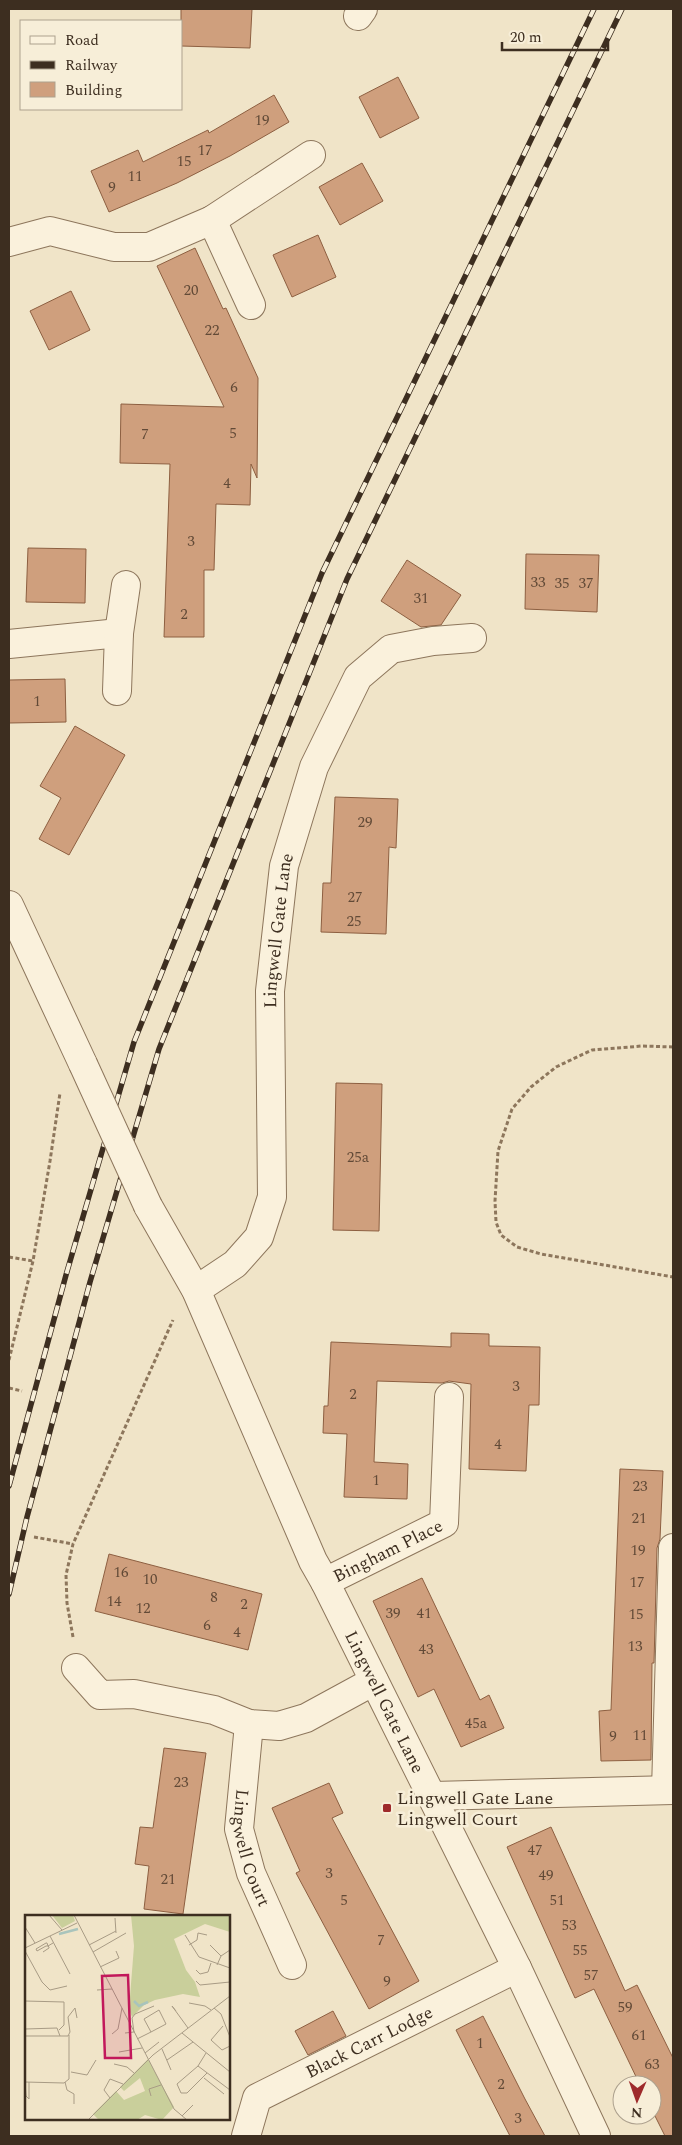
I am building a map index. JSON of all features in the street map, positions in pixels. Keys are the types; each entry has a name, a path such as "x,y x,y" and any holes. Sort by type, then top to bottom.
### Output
{"street":[{"path":"9,242 50,231 114,246 148,246 212,220 311,155"},
{"path":"212,220 251,305"},
{"path":"117,691 119,633 126,585"},
{"path":"9,644 119,633"},
{"name":"Lingwell Gate Lane","path":"196,1290 235,1264 259,1237 272,1197 270,991 284,866 314,767 358,677 391,649 432,641 472,638"},
{"name":"Lingwell Gate Lane","path":"9,905 148,1206 196,1290 313,1561 433,1796 596,2136"},
{"name":"Bingham Place","path":"325,1582 444,1523 449,1397"},
{"path":"433,1796 670,1790 673,1548"},
{"path":"76,1668 100,1696 134,1694 214,1710 249,1724 279,1726 306,1718 374,1681"},
{"name":"Lingwell Court","path":"249,1724 239,1829 251,1873 292,1964"},
{"name":"Black Carr Lodge","path":"246,2136 257,2098 517,1968"}],"path":[{"path":"673,1048 642,1046 592,1050 556,1067 531,1087 512,1109 498,1151 495,1201 496,1222 501,1235 517,1247 541,1254 673,1276"},
{"path":"9,1360 33,1261 50,1161"},
{"path":"9,1257 33,1261"},
{"path":"76,1668 67,1603 66,1575 73,1544 173,1320 196,1290"},
{"path":"9,1388 22,1391"},
{"path":"34,1537 73,1544"}],"building":[{"path":"181,9 252,9 250,48 182,46"},
{"path":"398,77 419,118 380,138 359,97"},
{"path":"274,95 289,122 230,156 177,183 109,212 91,171 138,150 143,162 208,130 209,133"},
{"path":"362,163 383,201 340,225 319,187"},
{"path":"318,235 336,277 292,297 273,255"},
{"path":"195,248 223,309 226,308 258,378 257,478 251,464 250,505 216,504 214,570 204,570 204,637 164,637 170,464 120,463 121,404 224,407 157,266"},
{"path":"71,291 90,330 49,350 30,311"},
{"path":"28,548 86,549 85,603 26,602"},
{"path":"526,554 599,555 597,612 525,609"},
{"path":"407,560 461,595 441,625 421,627 381,601"},
{"path":"65,679 66,722 9,723 9,680"},
{"path":"75,726 125,755 69,855 39,839 61,798 40,786"},
{"path":"335,797 398,799 396,848 389,847 386,934 321,932 323,883 331,883"},
{"path":"336,1083 382,1084 379,1231 333,1230"},
{"path":"451,1333 489,1334 489,1346 540,1347 539,1405 529,1405 526,1471 469,1469 471,1384 449,1381 442,1383 377,1381 374,1462 408,1464 407,1499 344,1497 347,1434 323,1433 324,1406 328,1406 331,1342 451,1347"},
{"path":"620,1469 663,1471 660,1539 657,1548 654,1663 652,1663 651,1760 601,1761 599,1711 611,1710"},
{"path":"109,1554 262,1594 248,1650 95,1611"},
{"path":"422,1578 480,1700 489,1695 504,1728 461,1747 434,1689 418,1697 373,1601"},
{"path":"164,1748 206,1753 183,1914 144,1909 149,1866 135,1864 140,1827 153,1828"},
{"path":"329,1783 343,1813 332,1818 419,1981 369,2009 296,1873 300,1871 272,1808"},
{"path":"551,1827 625,1991 637,1985 673,2058 673,2136 665,2136 660,2125 662,2125 662,2075 635,2075 594,1989 575,1998 507,1847"},
{"path":"333,2011 346,2036 308,2055 295,2031"},
{"path":"483,2016 545,2136 510,2136 456,2030"}],"railway":[{"path":"9,1486 66,1275 134,1042 322,573 594,9"},
{"path":"9,1594 27,1517 90,1282 159,1049 347,579 622,9"}],"place":[{"name":"Lingwell Gate Lane Lingwell Court","path":"387,1808"}]}
